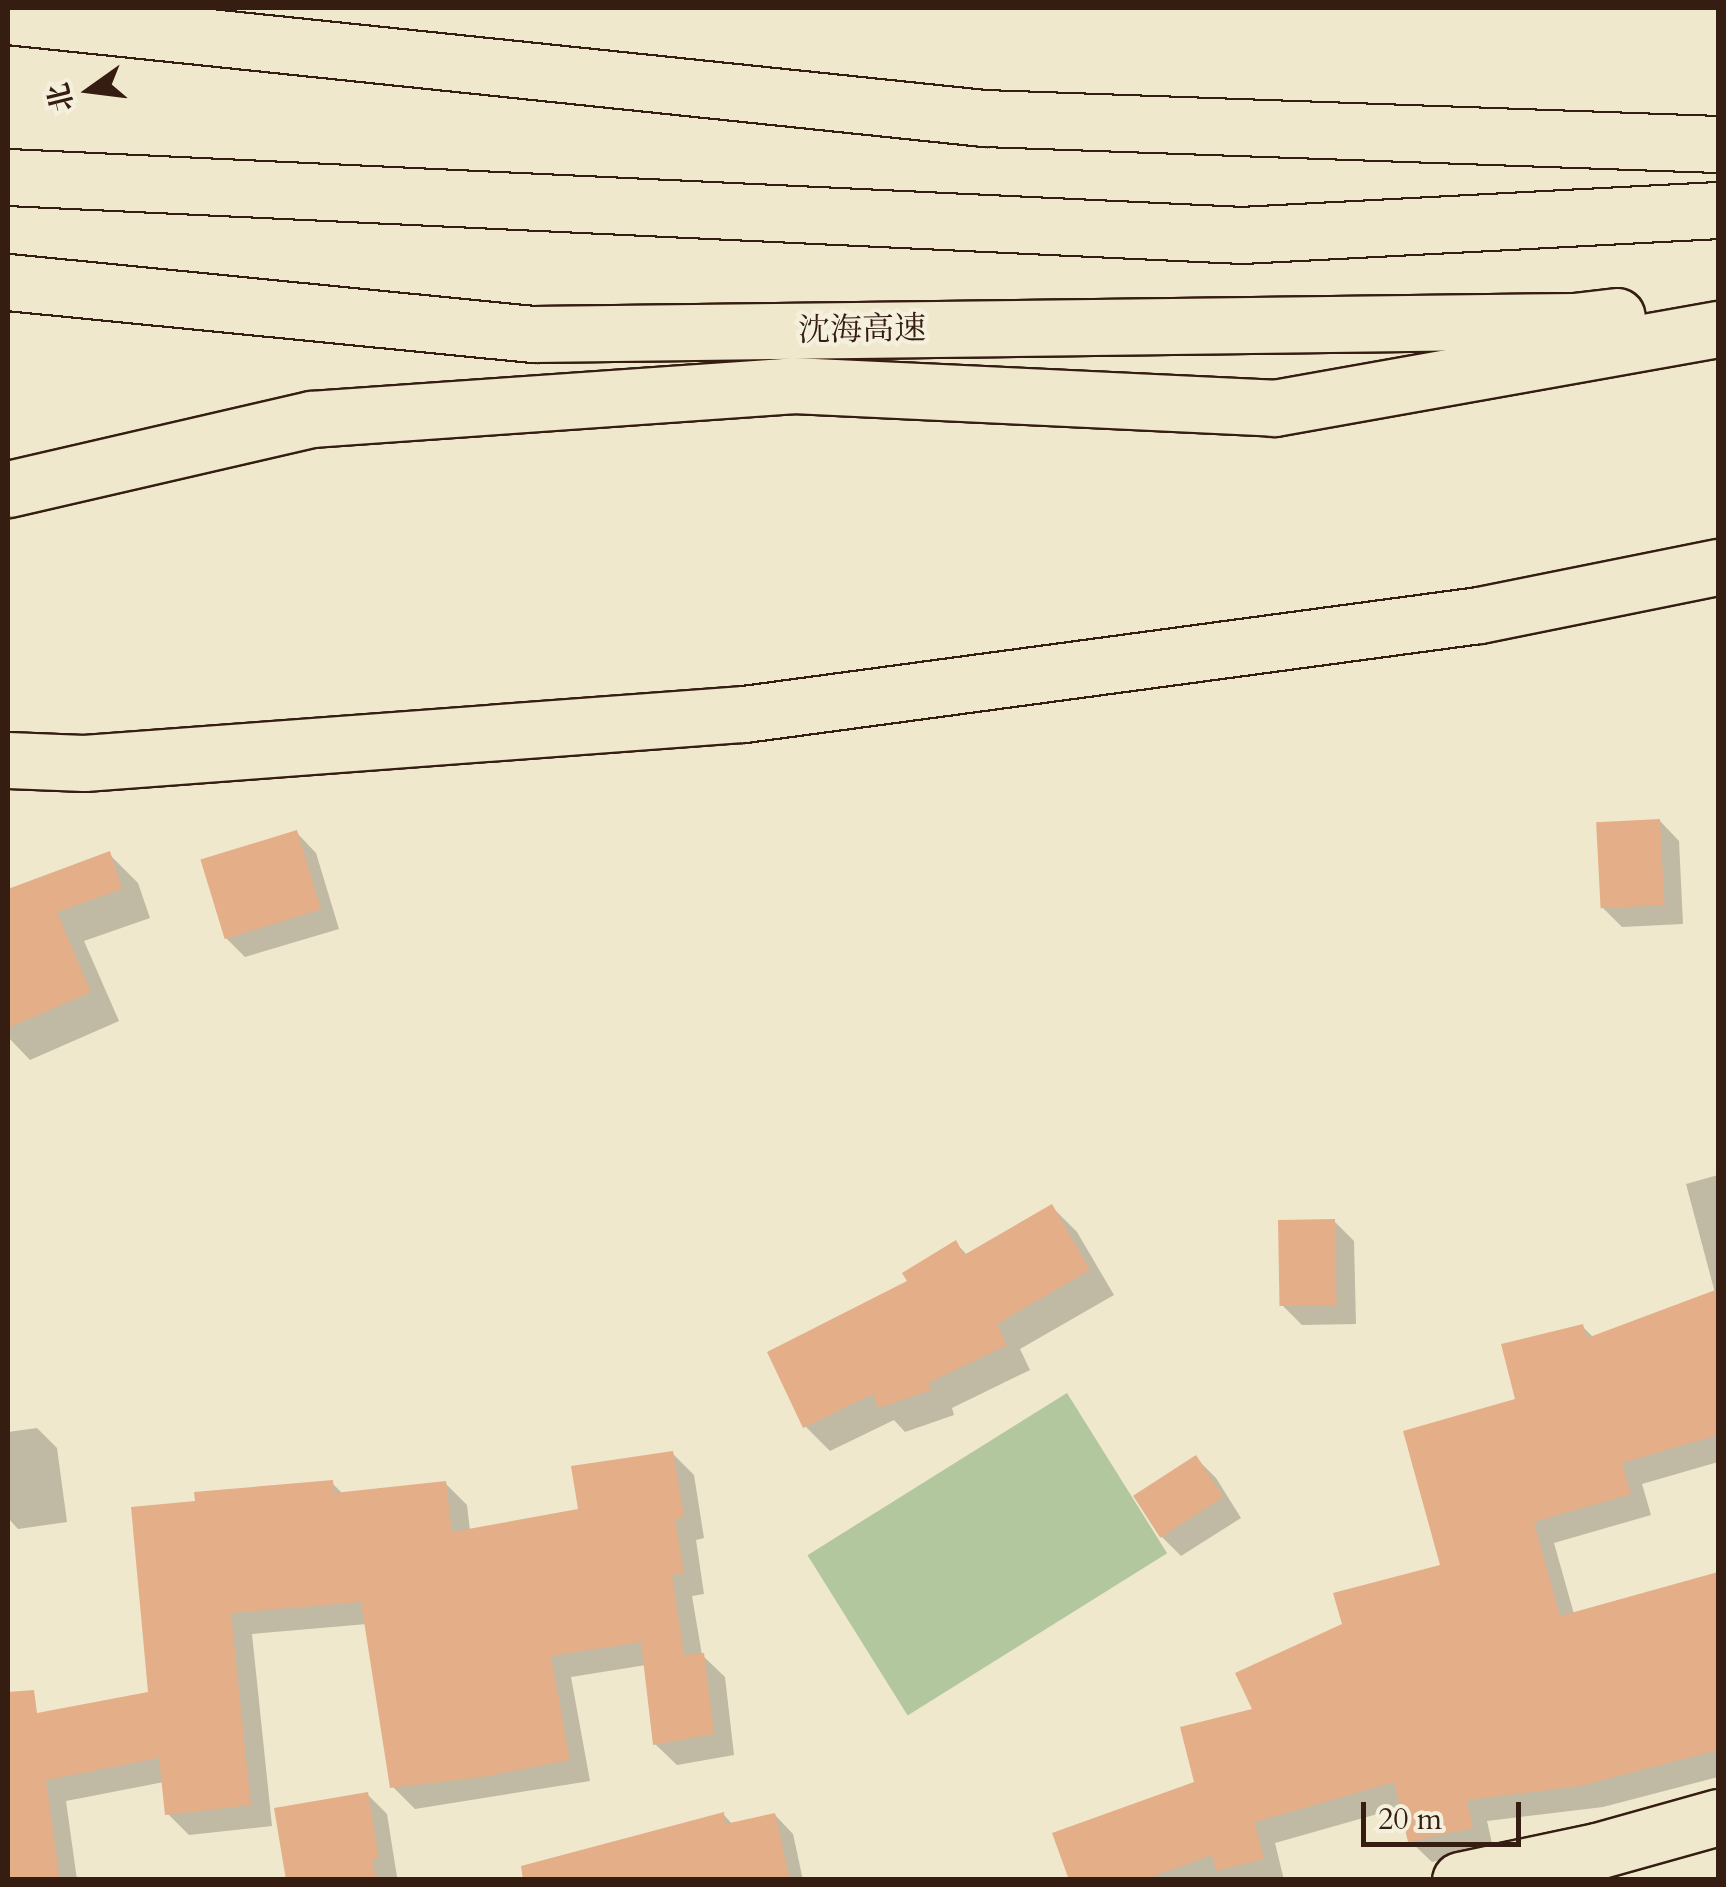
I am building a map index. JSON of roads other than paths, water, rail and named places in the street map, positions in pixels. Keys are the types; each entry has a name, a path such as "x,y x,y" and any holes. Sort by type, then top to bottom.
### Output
{"main road":[{"path":"8,16 984,118 1718,144"},
{"path":"8,176 1241,235 1718,210"},
{"name":"沈海高速","path":"8,282 532,334 1574,321 1718,304"},
{"path":"8,489 311,419 792,385 1274,408 1718,329"},
{"path":"8,760 84,763 744,714 1479,615 1718,567"},
{"path":"1460,1880 1597,1851 1718,1818"}]}
